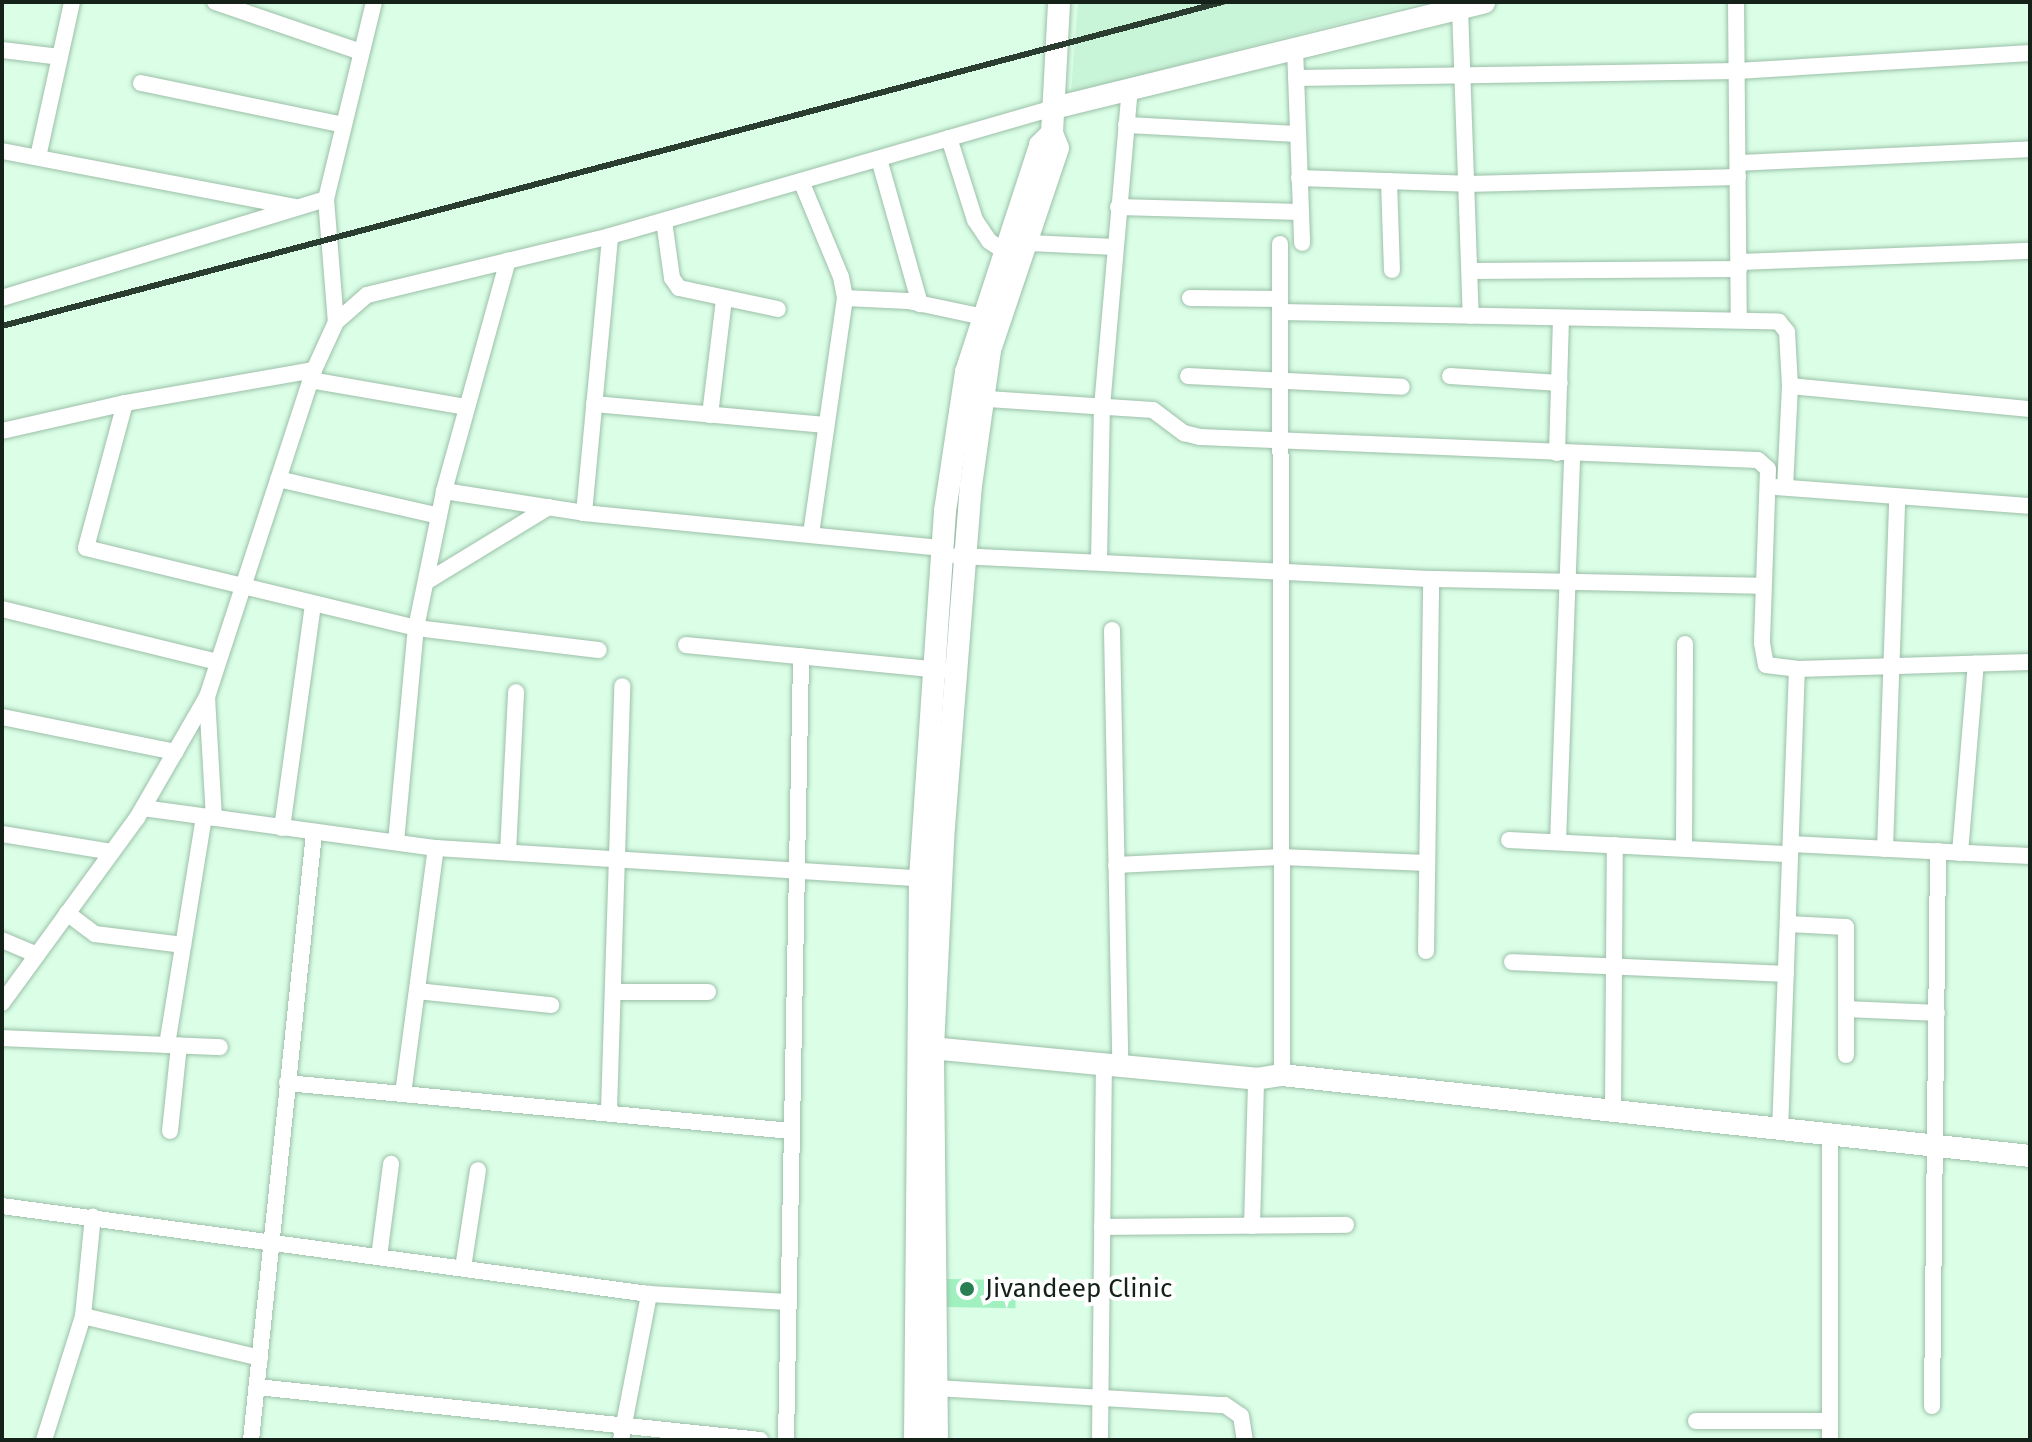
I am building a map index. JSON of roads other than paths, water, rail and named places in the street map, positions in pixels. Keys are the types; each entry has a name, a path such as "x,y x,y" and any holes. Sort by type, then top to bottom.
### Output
{"street":[{"path":"38,157 72,2"},
{"path":"215,2 361,52"},
{"path":"336,322 326,199 374,2"},
{"path":"945,670 965,556 971,398 990,350 1018,252 1040,145 1052,133 1059,2"},
{"path":"2,1003 143,808 207,697 312,375 336,322 367,295 610,236 1054,108 1484,2"},
{"path":"1736,2 1739,317"},
{"path":"1460,8 1471,316"},
{"path":"1295,48 1302,243"},
{"path":"2,50 60,57"},
{"path":"1296,78 1737,71 2030,53"},
{"path":"141,83 343,125"},
{"path":"1099,560 1102,407 1130,89"},
{"path":"1126,125 1298,134"},
{"path":"949,138 975,220 1018,252 1115,247"},
{"path":"1299,178 1467,184 1738,170 2030,149"},
{"path":"2,151 300,208"},
{"path":"879,159 920,304"},
{"path":"801,181 841,277 845,298 823,425 811,533"},
{"path":"1389,181 1392,270"},
{"path":"2,298 326,199"},
{"path":"1118,207 1301,212"},
{"path":"664,221 676,284 686,292 778,309"},
{"path":"584,513 610,236"},
{"path":"1280,244 1282,1075"},
{"path":"1470,271 1740,266 2030,251"},
{"path":"915,1440 925,1252 924,1047 930,879 945,670 942,551 984,317 1018,252"},
{"path":"396,842 416,628 444,491 508,261"},
{"path":"845,298 920,304 984,317"},
{"path":"1190,298 1471,316 1770,319 1784,326 1790,386 1785,487"},
{"path":"710,415 724,299"},
{"path":"1558,842 1566,584 1561,318"},
{"path":"2,431 244,378 312,375 467,407"},
{"path":"1188,376 1402,387"},
{"path":"1450,376 1560,383"},
{"path":"1790,386 2030,409"},
{"path":"971,398 1153,410 1192,437 1758,460 1768,469 1762,658 1766,665 1797,669 2030,662"},
{"path":"125,403 86,548 242,589 416,628 599,650"},
{"path":"594,404 823,425"},
{"path":"278,479 439,516"},
{"path":"1767,486 2030,506"},
{"path":"444,491 584,513 811,533 965,556 1099,560 1431,579 1763,586"},
{"path":"1885,849 1888,667 1897,497"},
{"path":"426,582 549,507"},
{"path":"1426,951 1431,579"},
{"path":"282,828 313,605"},
{"path":"2,609 218,662"},
{"path":"1100,1440 1102,1227 1112,1065 1116,865 1112,630"},
{"path":"1684,847 1685,644"},
{"path":"686,645 945,670"},
{"path":"786,1440 801,656"},
{"path":"1960,853 1976,664"},
{"path":"1780,1131 1797,669"},
{"path":"609,1110 622,686"},
{"path":"508,852 516,692"},
{"path":"170,1131 173,1045 183,945 209,817 207,697"},
{"path":"2,717 175,752"},
{"path":"143,808 436,848 930,879"},
{"path":"251,1440 314,833"},
{"path":"2,834 112,852"},
{"path":"1509,840 1684,847 1885,849 2030,856"},
{"path":"1613,1109 1615,845"},
{"path":"403,1094 436,848"},
{"path":"1932,1406 1938,851"},
{"path":"1116,865 1281,857 1427,863"},
{"path":"67,913 95,934 183,945"},
{"path":"1788,924 1846,927 1846,1055"},
{"path":"2,940 37,955"},
{"path":"1512,962 1786,974"},
{"path":"417,991 551,1005"},
{"path":"613,992 708,992"},
{"path":"1847,1009 1937,1013"},
{"path":"2,1038 220,1047"},
{"path":"924,1047 1256,1079 1282,1075 2030,1156"},
{"path":"1252,1226 1256,1079"},
{"path":"287,1083 609,1110 791,1131"},
{"path":"1830,1136 1830,1440"},
{"path":"379,1257 391,1164"},
{"path":"463,1268 478,1170"},
{"path":"2,1206 649,1294 788,1302"},
{"path":"44,1440 83,1316 93,1216"},
{"path":"1102,1227 1346,1225"},
{"path":"925,1252 937,1440"},
{"path":"622,1433 649,1294"},
{"path":"83,1316 260,1358"},
{"path":"257,1387 622,1433 760,1440"},
{"path":"936,1388 1225,1405 1241,1416 1245,1440"},
{"path":"1696,1421 1830,1421"}],"railway":[{"path":"2,326 1222,2"}],"place":[{"name":"Jivandeep Clinic","path":"967,1289"}]}
